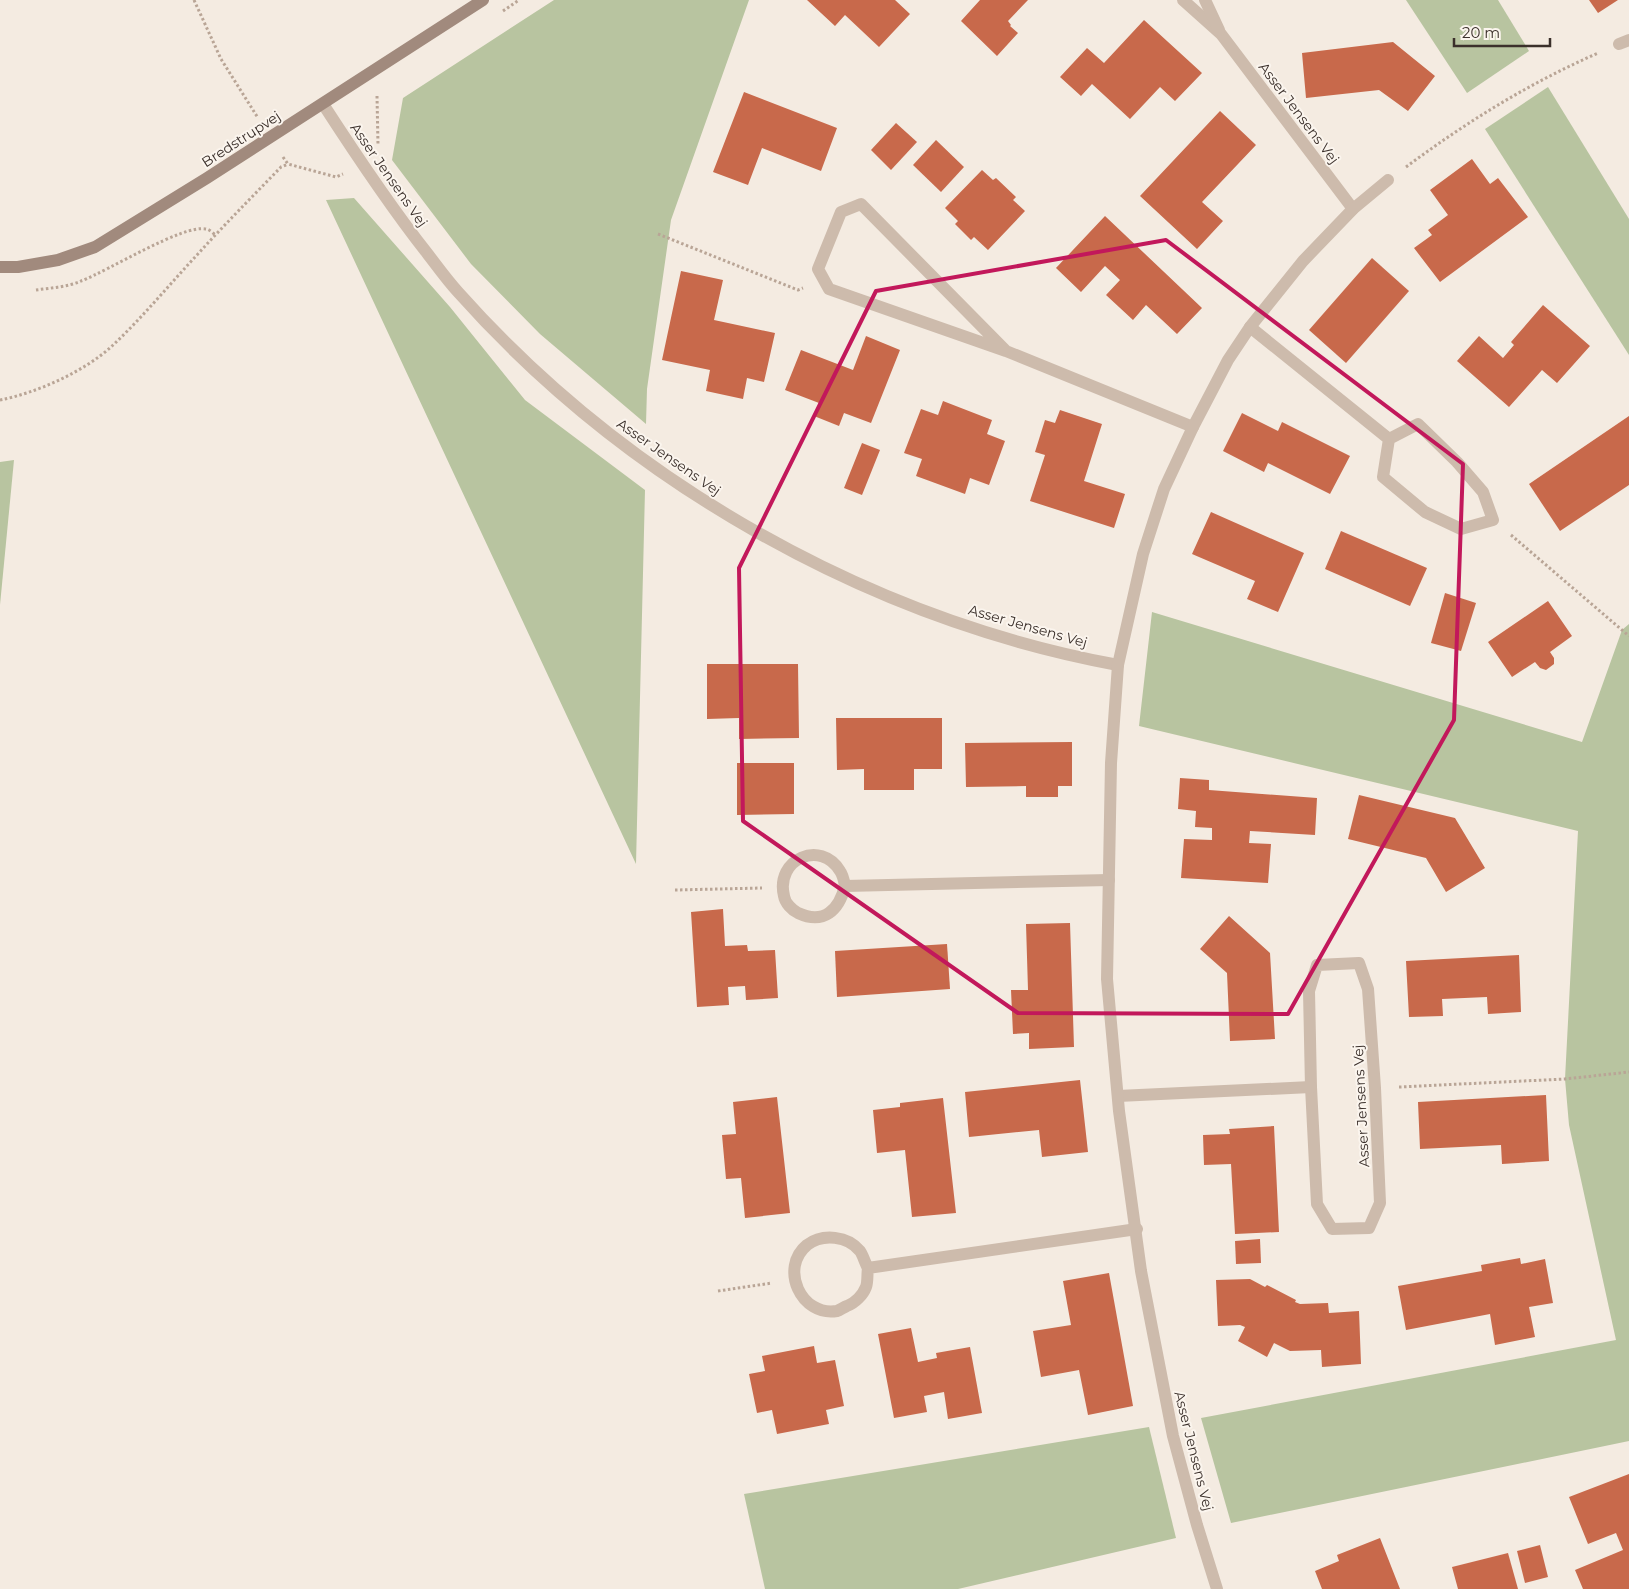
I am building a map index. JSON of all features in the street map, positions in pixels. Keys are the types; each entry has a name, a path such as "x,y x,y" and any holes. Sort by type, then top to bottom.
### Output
{"street":[{"name":"Bredstrupvej","path":"0,267 18,267 58,260 95,248 156,211 483,0"},
{"name":"Asser Jensens Vej","path":"1183,0 1221,34 1353,209"},
{"name":"Asser Jensens Vej","path":"1205,0 1221,34"},
{"name":"Asser Jensens Vej","path":"323,104 361,164 456,290 503,341 625,447 686,490 742,524 820,566 906,604 979,629 1062,654 1118,665"},
{"name":"Asser Jensens Vej","path":"1217,1589 1197,1525 1173,1436 1142,1271 1118,1096 1108,979 1111,763 1118,665 1143,554 1164,489 1193,427 1228,360 1250,327 1303,261 1353,209 1388,180"},
{"path":"1006,351 861,204 841,212 818,269 829,289 1006,351 1193,427"},
{"path":"1250,327 1388,439"},
{"path":"1418,424 1458,462 1483,492 1493,520 1461,529 1424,512 1383,477 1388,439 1418,424"},
{"path":"806,856 820,856 832,861 841,872 845,886 842,900 833,910 821,917 807,917 794,911 785,900 782,887 784,874 793,862 806,856"},
{"path":"845,886 1109,880"},
{"name":"Asser Jensens Vej","path":"1359,963 1368,989 1380,1203 1369,1228 1332,1229 1316,1204 1311,1087 1309,991 1317,965 1359,963"},
{"path":"1118,1096 1311,1087"},
{"path":"868,1268 1136,1229"},
{"path":"825,1237 845,1239 860,1251 868,1268 866,1288 854,1303 836,1311 817,1309 802,1297 794,1280 796,1260 807,1245 825,1237"}],"path":[{"path":"194,0 221,59 261,122"},
{"path":"503,11 519,0"},
{"path":"1388,180 1448,136 1514,94 1562,69 1624,42"},
{"path":"0,400 11,398 48,384 81,368 111,347 281,167 288,164 336,177 349,172 378,152 377,92"},
{"path":"658,234 798,290 824,280"},
{"path":"1493,520 1629,636"},
{"path":"675,890 782,887"},
{"path":"1375,1088 1565,1079 1629,1072"},
{"path":"718,1291 794,1280"}],"highlighted area":[{"path":"1166,240 1463,464 1454,720 1288,1014 1018,1013 743,821 739,568 876,291"}],"green space":[{"path":"554,0 749,0 671,220 647,389 646,424 540,334 471,264 392,160 403,98"},
{"path":"1406,0 1498,0 1529,51 1467,93"},
{"path":"1548,87 1629,219 1629,355 1485,129"},
{"path":"354,198 450,307 525,400 645,490 636,864 326,200"},
{"path":"14,460 0,605 0,462"},
{"path":"1152,612 1582,742 1622,630 1629,624 1629,1441 1231,1523 1201,1418 1616,1340 1569,1125 1565,1079 1578,831 1139,726"},
{"path":"1149,1427 1176,1538 958,1589 765,1589 744,1494"}],"building":[{"path":"807,0 895,0 910,14 879,47 845,15 835,26"},
{"path":"980,0 1028,0 1008,21 1010,26 1018,33 997,56 961,21"},
{"path":"1589,0 1618,0 1598,13"},
{"path":"1144,20 1202,73 1175,101 1160,87 1130,119 1092,84 1081,96 1060,77 1087,48 1104,63"},
{"path":"1393,42 1435,76 1408,111 1379,90 1306,98 1302,53"},
{"path":"744,92 837,128 821,171 762,148 748,185 713,172"},
{"path":"1220,111 1256,145 1202,202 1223,221 1197,249 1140,196"},
{"path":"896,123 917,142 891,170 871,150"},
{"path":"936,140 964,167 941,192 913,165"},
{"path":"1472,159 1490,184 1498,178 1528,217 1440,282 1414,248 1432,235 1428,230 1448,215 1430,190"},
{"path":"982,170 993,180 996,178 1016,197 1013,200 1025,211 988,250 974,237 971,240 955,224 958,221 945,208"},
{"path":"1105,216 1202,308 1177,334 1146,305 1133,320 1106,295 1120,280 1105,266 1081,292 1056,268"},
{"path":"1372,258 1409,291 1346,363 1309,330"},
{"path":"681,271 723,280 714,320 775,333 764,382 747,378 743,399 706,391 710,370 662,360"},
{"path":"1543,305 1590,346 1557,383 1542,370 1509,407 1457,361 1479,336 1503,358 1514,345 1511,342"},
{"path":"866,336 900,350 871,423 844,413 839,426 814,416 819,403 785,390 801,350 853,370"},
{"path":"943,401 992,420 987,434 1005,441 989,485 970,478 965,494 916,476 922,459 904,453 921,409 938,415"},
{"path":"1060,410 1102,424 1084,481 1125,494 1114,528 1030,501 1045,455 1035,452 1045,420 1055,423"},
{"path":"1242,413 1278,431 1282,422 1350,456 1330,494 1268,463 1264,472 1223,451"},
{"path":"1629,416 1629,485 1560,531 1529,484"},
{"path":"862,443 880,450 862,495 844,488"},
{"path":"1211,512 1304,553 1278,612 1247,599 1255,581 1192,554"},
{"path":"1341,531 1427,568 1410,606 1325,569"},
{"path":"1445,593 1476,603 1461,651 1431,643"},
{"path":"1548,601 1572,636 1550,652 1554,658 1554,664 1546,670 1540,668 1535,662 1512,677 1488,642"},
{"path":"707,664 798,664 799,738 739,739 739,718 707,719"},
{"path":"836,718 942,718 942,769 914,769 914,790 864,790 864,769 837,770"},
{"path":"1072,742 1072,786 1058,786 1058,797 1026,797 1026,786 966,787 965,743"},
{"path":"737,763 794,763 794,814 737,815"},
{"path":"1180,778 1209,780 1209,790 1317,798 1315,835 1250,831 1249,843 1271,844 1268,883 1181,878 1184,839 1212,840 1212,828 1195,827 1196,811 1178,809"},
{"path":"1359,795 1455,818 1485,868 1446,892 1426,858 1348,839"},
{"path":"723,909 725,946 747,945 748,951 775,950 778,998 746,1000 745,986 728,987 729,1005 697,1007 691,912"},
{"path":"1229,916 1270,953 1275,1039 1230,1041 1227,973 1200,949"},
{"path":"1070,923 1074,1047 1029,1049 1029,1033 1013,1034 1011,990 1028,990 1026,924"},
{"path":"947,944 950,989 837,997 835,951"},
{"path":"1519,955 1521,1012 1488,1014 1487,997 1442,999 1443,1016 1409,1017 1406,961"},
{"path":"1080,1080 1088,1152 1042,1157 1039,1130 969,1137 965,1092"},
{"path":"1546,1095 1549,1161 1502,1164 1501,1145 1420,1149 1418,1102"},
{"path":"777,1097 790,1213 745,1218 741,1178 726,1179 722,1135 736,1134 733,1102"},
{"path":"943,1098 956,1213 912,1217 905,1150 877,1153 873,1110 900,1107 900,1103"},
{"path":"1274,1126 1279,1232 1235,1234 1231,1164 1204,1165 1203,1135 1230,1134 1229,1129"},
{"path":"1260,1239 1261,1263 1236,1264 1235,1241"},
{"path":"1520,1258 1521,1264 1545,1259 1553,1303 1529,1307 1535,1337 1495,1345 1490,1314 1406,1330 1398,1286 1482,1271 1481,1265"},
{"path":"1109,1273 1133,1406 1088,1415 1079,1370 1041,1377 1033,1331 1071,1325 1063,1281"},
{"path":"1250,1279 1265,1287 1267,1285 1300,1304 1328,1303 1329,1313 1359,1311 1361,1364 1322,1367 1321,1350 1290,1351 1274,1343 1267,1357 1238,1341 1245,1327 1240,1325 1218,1326 1216,1280"},
{"path":"911,1328 918,1362 937,1358 936,1353 970,1347 982,1413 948,1419 944,1392 924,1396 927,1412 894,1418 878,1334"},
{"path":"814,1346 817,1363 835,1360 844,1406 826,1410 829,1424 777,1434 772,1410 757,1413 749,1374 765,1371 762,1356"},
{"path":"1629,1474 1629,1589 1583,1589 1575,1570 1623,1550 1616,1533 1588,1544 1569,1497"},
{"path":"1380,1538 1400,1589 1322,1589 1315,1571 1339,1561 1337,1555"},
{"path":"1540,1545 1548,1577 1525,1583 1517,1551"},
{"path":"1508,1553 1518,1589 1458,1589 1452,1567"}]}
